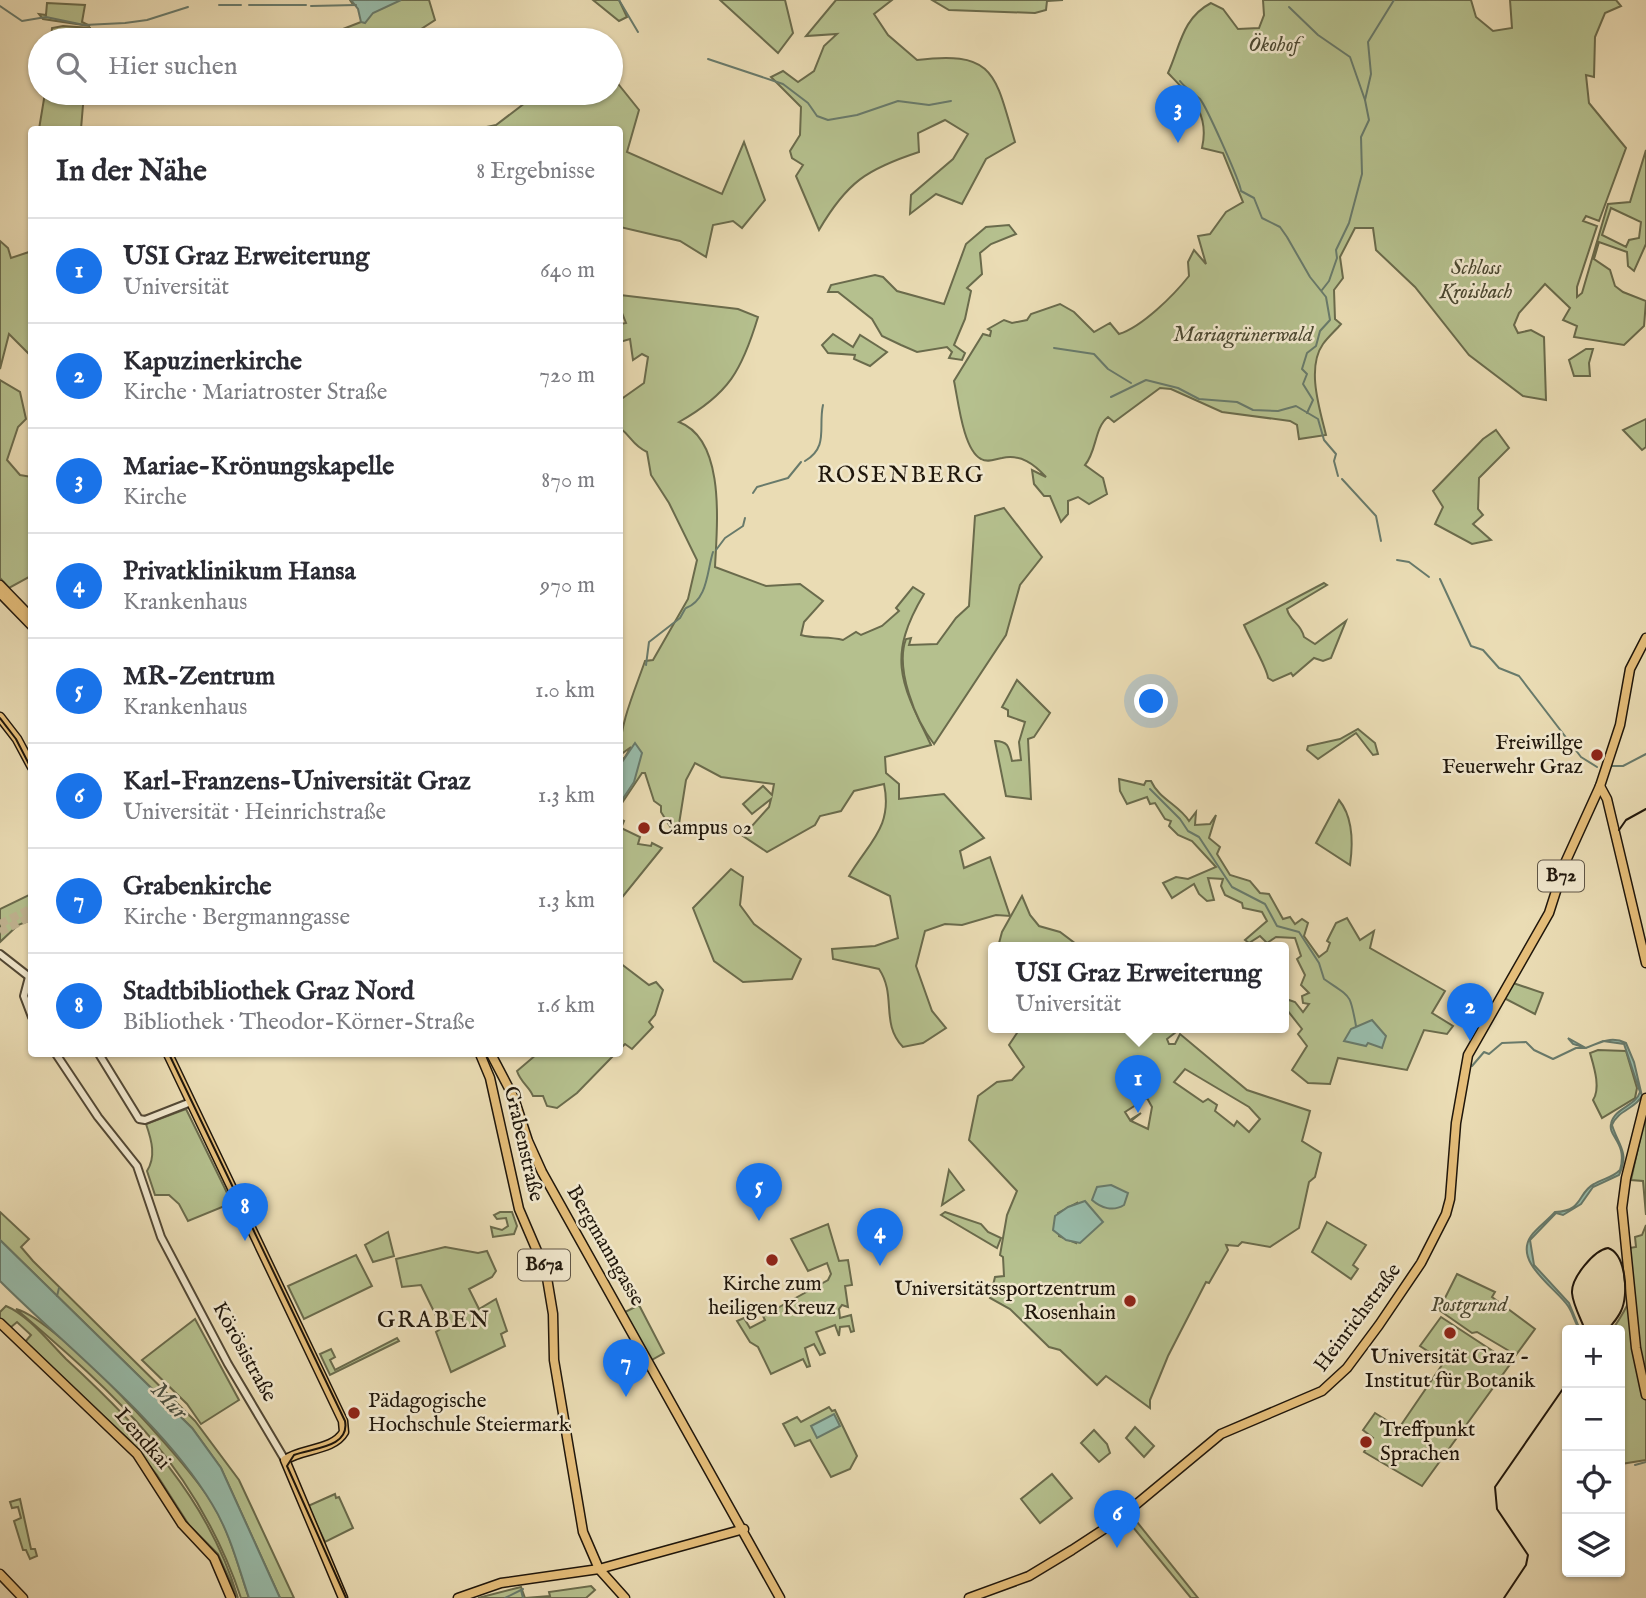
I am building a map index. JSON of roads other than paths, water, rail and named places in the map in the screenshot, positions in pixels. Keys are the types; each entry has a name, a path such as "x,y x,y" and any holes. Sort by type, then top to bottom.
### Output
{"main road":[{"path":"0,585 28,614"},
{"path":"0,593 28,622"},
{"name":"B72","path":"1600,786 1620,725 1630,669 1646,638"},
{"path":"0,717 17,739 28,760"},
{"path":"1600,786 1607,799 1646,963"},
{"name":"Heinrichstraße","path":"968,1598 1037,1572 1115,1522 1221,1434 1310,1398 1339,1376 1407,1284 1446,1214 1468,1055 1549,913 1565,863 1600,786"},
{"path":"169,1057 343,1421 344,1432 337,1440 285,1460"},
{"name":"Grabenstraße","path":"481,1057 498,1112 519,1209 545,1269 553,1314 554,1360 583,1532 598,1569"},
{"path":"482,1057 493,1076 503,1077"},
{"name":"Bergmanngasse","path":"493,1057 542,1172 744,1529 780,1598"},
{"path":"1646,1098 1625,1183 1624,1237 1636,1348 1646,1395"},
{"path":"498,1112 501,1108 511,1107 519,1116"},
{"name":"Lendkai","path":"0,1323 137,1454 154,1475 182,1524 214,1558 231,1598"},
{"name":"Körösistraße","path":"285,1460 343,1598"},
{"path":"458,1598 501,1583 598,1569 744,1529"},
{"path":"726,1535 739,1535 750,1541"},
{"name":"B67a","path":"598,1569 625,1598"},
{"path":"0,1574 23,1598"}],"street":[{"path":"0,954 28,976"},
{"path":"28,984 24,996 28,1006"},
{"name":"Körösistraße","path":"58,1057 107,1129 137,1166 161,1237 228,1364 285,1460"},
{"path":"101,1057 138,1118 145,1121 191,1102"}],"waterway":[{"path":"619,0 638,32"},
{"path":"1322,290 1329,281 1337,258 1336,250 1349,223 1362,174 1361,137 1369,120 1365,100 1371,74 1368,42 1394,0"},
{"path":"219,5 241,5"},
{"path":"249,5 306,5"},
{"path":"311,6 356,5"},
{"path":"0,6 22,21 46,17 84,25 147,20 188,7"},
{"path":"1289,7 1318,35 1350,57 1365,100"},
{"path":"708,59 783,84 808,103 817,116 828,120 857,115 898,101 929,105 951,101"},
{"path":"1180,81 1200,99 1241,191 1254,198 1262,218 1280,227 1310,277 1326,297 1330,320 1320,331 1316,346 1307,353 1302,369 1307,374 1303,384 1313,400 1307,413"},
{"path":"1054,348 1094,354 1108,369 1131,383"},
{"path":"1111,397 1146,380 1178,388 1199,399 1237,402 1253,410 1278,411 1296,406 1318,419 1324,440 1336,454 1334,461 1338,476"},
{"path":"805,461 820,443 823,405"},
{"path":"753,493 757,487 788,478 801,462"},
{"path":"1342,479 1376,516 1381,541"},
{"path":"716,550 725,538 743,526 745,518"},
{"path":"686,608 703,592 713,552"},
{"path":"1397,560 1409,562 1429,577"},
{"path":"1440,579 1471,646 1483,650 1499,668 1519,676 1581,757 1597,767"},
{"path":"646,665 649,642 680,618 685,609"},
{"path":"1612,766 1623,766 1646,754"},
{"path":"1150,789 1180,819 1188,831 1199,837 1232,887 1265,904 1277,926 1299,932 1319,963 1324,979 1348,997 1356,1026"},
{"path":"1472,1066 1484,1052 1489,1054 1502,1043 1526,1042 1534,1050 1553,1059 1576,1048 1585,1048"},
{"path":"57,1296 59,1288"},
{"path":"1635,1465 1646,1462"},
{"path":"505,1598 523,1589"},
{"path":"521,1590 523,1598"}],"tunnel":[{"path":"0,924 28,910"},
{"path":"0,932 28,918"}],"tram line":[{"path":"0,718 16,739 28,762"},
{"path":"1619,830 1626,820 1646,809"},
{"path":"170,1057 345,1421 345,1430 336,1442 294,1455 287,1466 346,1598"},
{"path":"1583,1325 1572,1293 1575,1280 1590,1259 1608,1248 1619,1258 1625,1286 1621,1311 1612,1325"},
{"path":"1504,1598 1526,1565 1528,1555 1497,1509 1495,1487 1564,1388"}],"place":[{"name":"Mariae-Krönungskapelle","path":"1178,143"},
{"name":"Freiwillge Feuerwehr Graz","path":"1597,755"},
{"name":"Campus 02","path":"644,828"},
{"name":"Kapuzinerkirche","path":"1470,1041"},
{"name":"USI Graz Erweiterung","path":"1138,1113"},
{"name":"MR-Zentrum","path":"759,1221"},
{"name":"Stadtbibliothek Graz Nord","path":"245,1241"},
{"name":"Kirche zum heiligen Kreuz","path":"772,1260"},
{"name":"Privatklinikum Hansa","path":"880,1266"},
{"name":"Universitätssportzentrum Rosenhain","path":"1130,1301"},
{"name":"Universität Graz - Institut für Botanik","path":"1450,1333"},
{"name":"Grabenkirche","path":"626,1397"},
{"name":"Pädagogische Hochschule Steiermark","path":"354,1413"},
{"name":"Treffpunkt Sprachen","path":"1366,1442"},
{"name":"Karl-Franzens-Universität Graz","path":"1117,1548"}],"district":[{"name":"ROSENBERG","path":"901,475"},
{"name":"GRABEN","path":"434,1320"}],"park label":[{"name":"Ökohof","path":"1274,45"},
{"name":"Schloss Kroisbach","path":"1476,280"},
{"name":"Mariagrünerwald","path":"1243,335"},
{"name":"Postgrund","path":"1469,1305"}],"water label":[{"name":"Mur","path":"169,1401"}]}
